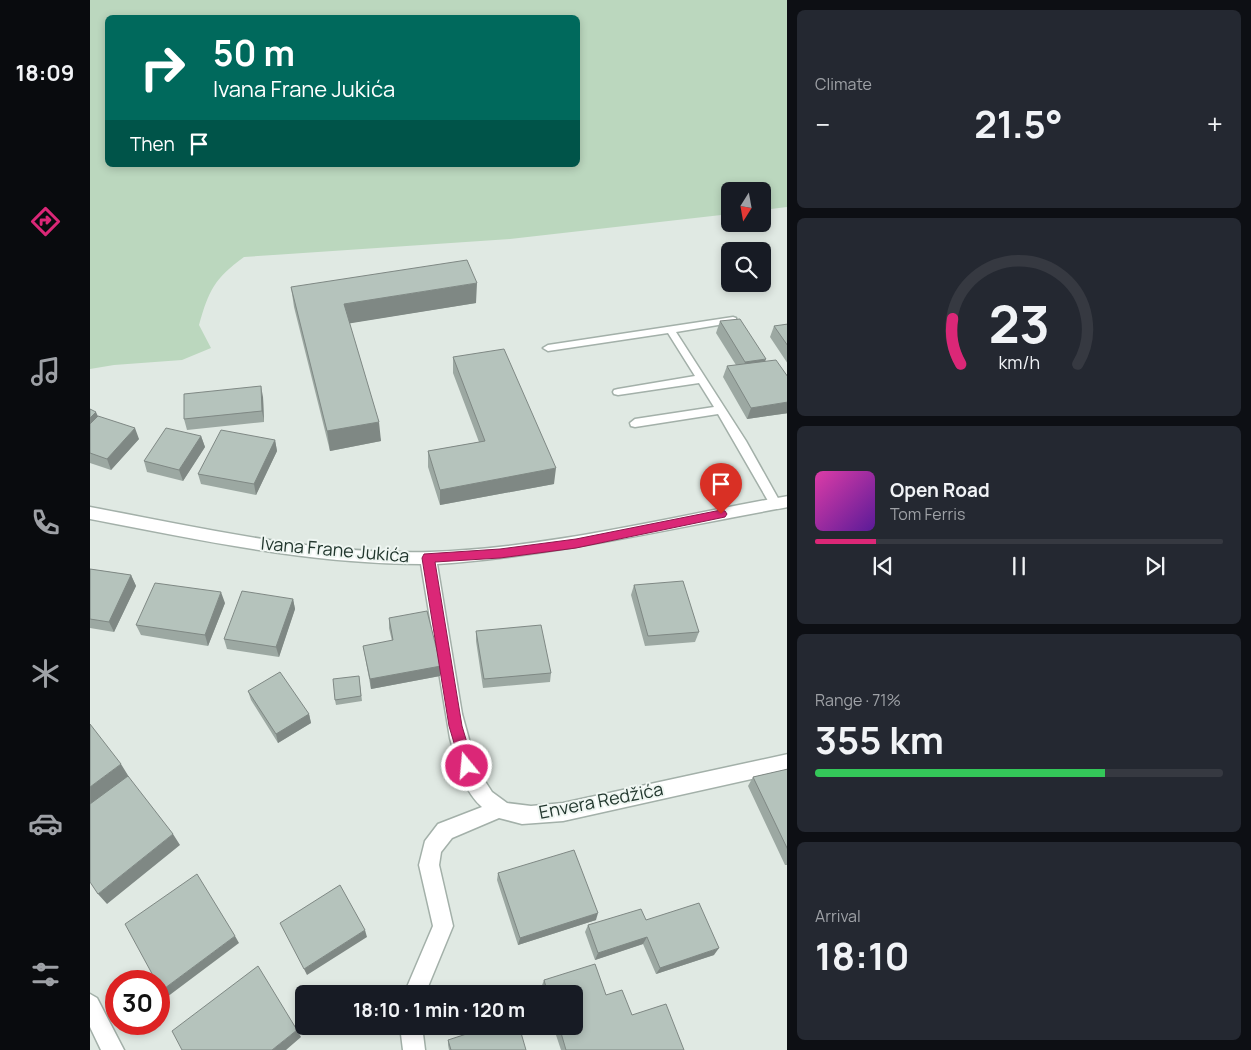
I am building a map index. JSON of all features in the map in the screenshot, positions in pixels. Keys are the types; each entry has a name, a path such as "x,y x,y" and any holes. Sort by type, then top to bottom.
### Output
{"street":[{"name":"Ivana Frane Jukića","path":"90,513 267,545 347,555 428,558 500,554 576,543 781,502"},
{"name":"Envera Redžića","path":"428,558 455,726 467,766 480,792 499,809 527,816 563,812 787,762"},
{"path":"418,985 443,926 429,865 432,848 446,831 499,809"},
{"path":"90,1005 113,1050"},
{"path":"413,1035 414,1050"}],"lane":[{"path":"548,348 733,320"},
{"path":"670,329 700,379 781,502"},
{"path":"618,392 700,379"},
{"path":"635,423 720,410"}],"green space":[{"path":"90,0 787,0 787,207 771,209 771,182 721,182 721,215 510,239 244,257 219,279 206,303 199,325 211,348 182,360 114,365 90,369"}],"building":[{"path":"467,260 477,283 344,304 379,422 327,431 291,287"},
{"path":"740,319 766,359 745,362 720,321"},
{"path":"787,324 787,345 774,326"},
{"path":"504,349 556,468 440,490 428,451 485,441 453,357"},
{"path":"776,360 787,376 787,402 751,408 727,366"},
{"path":"261,386 262,411 184,419 184,394"},
{"path":"90,409 96,412 90,418"},
{"path":"98,416 135,428 107,459 90,453 90,424"},
{"path":"166,428 201,436 179,470 144,461"},
{"path":"221,430 275,440 254,484 198,474"},
{"path":"90,569 131,575 109,622 90,619"},
{"path":"683,581 699,632 648,636 634,585"},
{"path":"155,583 221,592 205,635 136,625"},
{"path":"242,591 293,599 276,647 224,639"},
{"path":"427,611 441,666 370,679 363,646 393,640 389,618"},
{"path":"541,625 551,673 484,679 476,631"},
{"path":"280,672 309,714 276,734 248,691"},
{"path":"359,676 361,696 335,700 333,679"},
{"path":"90,724 121,764 90,787"},
{"path":"787,769 787,848 753,777"},
{"path":"128,776 173,834 98,894 90,882 90,804"},
{"path":"574,850 598,913 520,938 498,873"},
{"path":"197,874 235,936 170,984 170,970 150,970 125,924"},
{"path":"340,885 365,930 304,969 280,923"},
{"path":"699,903 719,948 660,968 647,937 598,953 588,925 641,909 646,920"},
{"path":"595,964 606,995 622,990 632,1015 666,1004 684,1050 566,1050 562,1035 583,1035 583,985 545,985 544,980"},
{"path":"258,966 295,1027 295,1032 272,1050 182,1050 172,1031"},
{"path":"463,1035 522,1035 526,1050 451,1050 448,1040"}],"route":[{"path":"467,766 455,726 428,558 500,554 576,543 721,514"}]}
